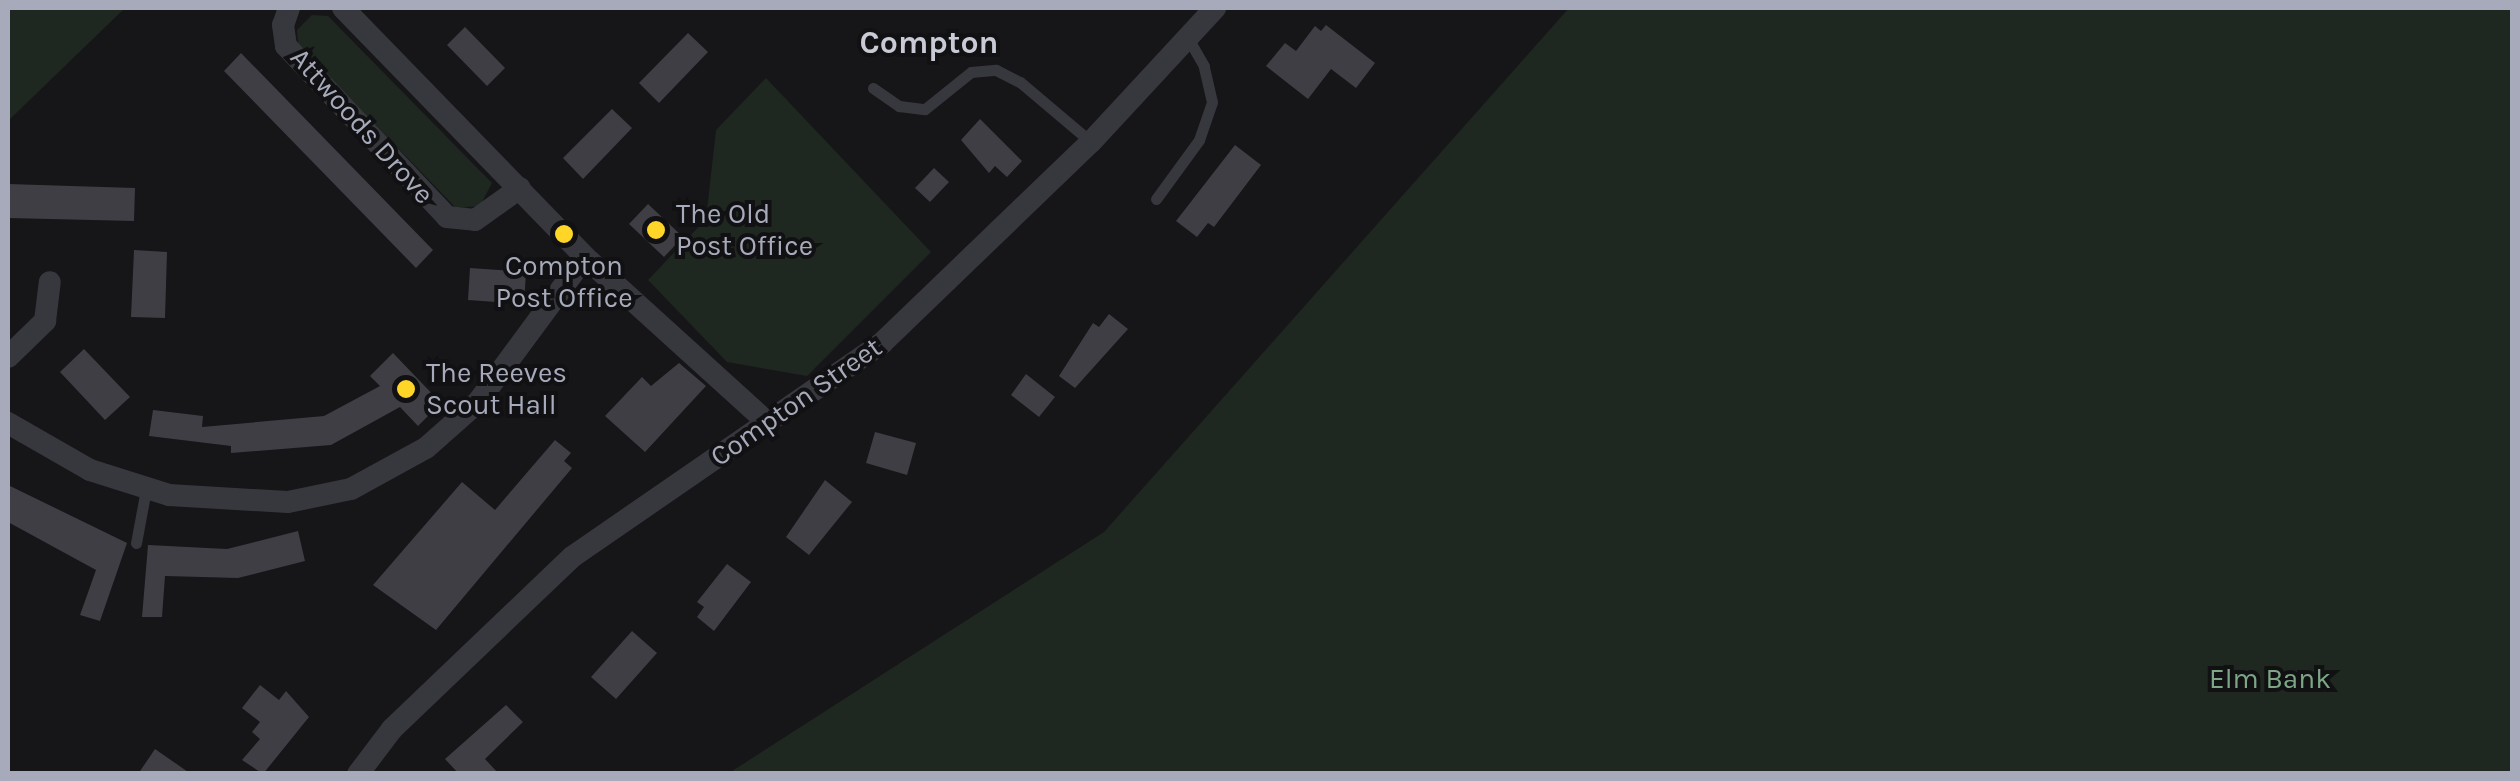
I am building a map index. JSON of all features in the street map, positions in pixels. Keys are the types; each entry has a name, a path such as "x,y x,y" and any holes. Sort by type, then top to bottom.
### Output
{"street":[{"name":"Attwoods Drove","path":"289,8 282,25 286,46 446,217 474,220 520,188"},
{"path":"343,8 585,257 767,422"},
{"name":"Compton Street","path":"358,774 392,729 572,557 882,343 1091,142 1215,8"},
{"path":"8,422 90,470 146,488 214,500 288,502 351,489 388,471 478,402 585,257"},
{"path":"8,357 45,321 50,282"}],"lane":[{"path":"1156,199 1199,140 1212,102 1204,66 1188,37"},
{"path":"873,88 899,106 925,108 966,75 987,68 1020,82 1091,142"},
{"path":"136,543 146,488"}],"green space":[{"path":"8,8 125,8 8,121"},
{"name":"Elm Bank","path":"1569,8 2512,8 2512,773 729,773 1104,532"},
{"path":"312,15 328,16 492,183 480,206 456,208 298,45 297,30"},
{"path":"766,78 931,252 807,376 727,362 648,280 706,219 716,130"}],"building":[{"path":"1326,25 1375,63 1356,88 1331,69 1308,99 1266,66 1285,43 1296,51 1315,26 1321,31"},
{"path":"465,27 505,68 487,86 447,45"},
{"path":"688,33 708,52 659,103 639,83"},
{"path":"241,53 433,250 416,268 224,71"},
{"path":"612,109 632,128 583,179 563,158"},
{"path":"980,119 1022,161 1007,177 995,166 989,173 961,140"},
{"path":"1235,145 1261,165 1214,227 1208,223 1197,237 1176,221"},
{"path":"934,168 949,182 930,202 915,188"},
{"path":"8,184 135,188 134,221 8,218"},
{"name":"The Old Post Office","path":"648,204 683,237 664,257 629,224"},
{"path":"134,250 167,252 165,318 131,317"},
{"path":"470,268 526,272 524,304 468,300"},
{"path":"1109,314 1128,329 1075,388 1059,376 1093,323 1099,327"},
{"path":"84,349 130,397 105,420 60,372"},
{"path":"393,353 441,403 418,426 400,407 331,445 231,453 231,446 149,436 153,410 203,416 202,427 324,416 380,386 370,376"},
{"path":"679,363 706,386 645,452 605,416 642,377 651,386"},
{"path":"1026,374 1055,397 1039,417 1011,395"},
{"path":"875,432 916,443 907,475 866,463"},
{"path":"555,440 571,453 564,461 572,468 436,630 373,585 462,482 495,510"},
{"path":"825,480 852,502 809,555 786,537"},
{"path":"8,485 127,543 100,621 80,615 96,570 8,522"},
{"path":"298,531 305,561 238,578 165,576 162,617 142,617 148,545 227,549"},
{"path":"727,564 751,582 714,631 697,617 704,607 697,602"},
{"path":"632,631 657,653 616,699 591,677"},
{"path":"260,685 279,700 286,691 309,717 263,774 242,760 260,739 252,732 260,722 242,708"},
{"path":"506,705 523,722 485,759 499,774 459,774 445,759"},
{"path":"155,749 191,774 138,774"}],"place":[{"name":"The Old Post Office","path":"656,230"},
{"name":"Compton Post Office","path":"564,234"},
{"name":"The Reeves Scout Hall","path":"406,389"}],"district":[{"name":"Compton","path":"929,43"}]}
